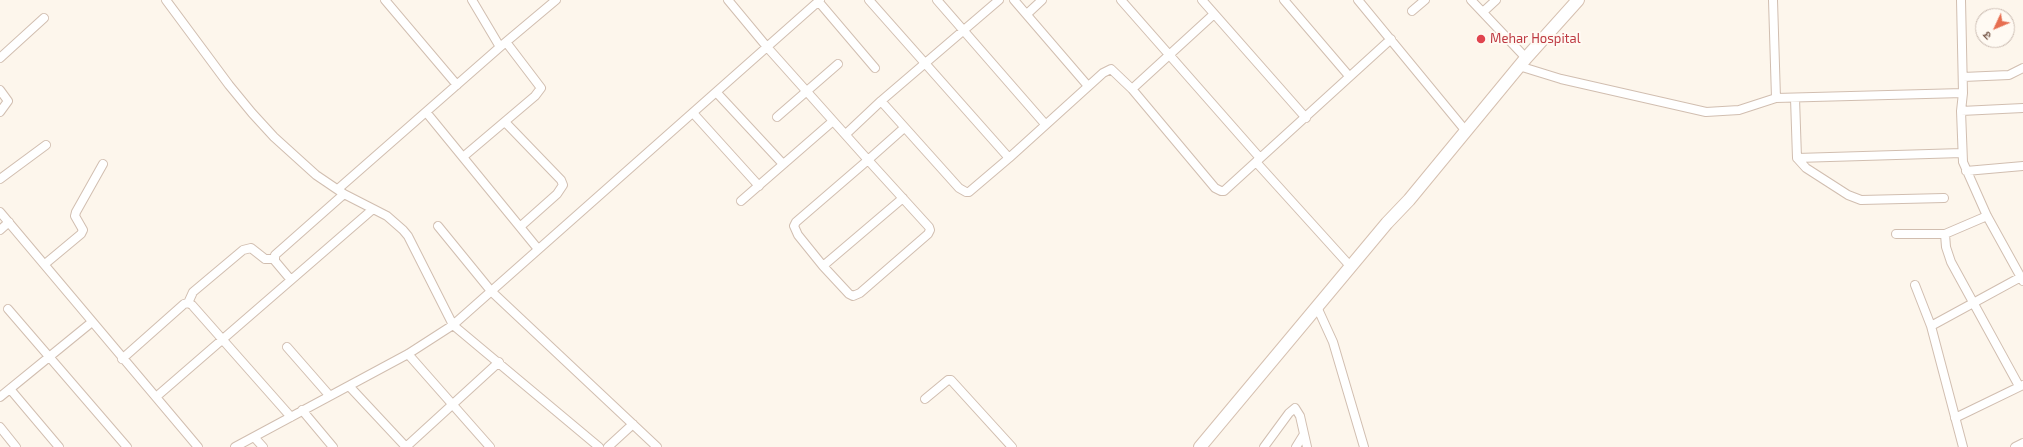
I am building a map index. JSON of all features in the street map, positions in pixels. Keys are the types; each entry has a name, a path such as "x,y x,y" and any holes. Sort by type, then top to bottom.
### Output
{"street":[{"path":"166,0 252,113 301,163 341,192 397,223 408,236 453,325 599,447"},
{"path":"385,0 458,85"},
{"path":"463,157 535,96 541,88 503,44 472,0"},
{"path":"122,358 184,304 188,303 193,292 243,250 251,248 265,259 274,258 278,252 426,112 503,44 556,0"},
{"path":"728,0 767,47 868,160 904,198 929,227 930,230 860,293 853,296 849,294 823,266 798,235 794,226 796,222 868,160 904,128"},
{"path":"869,0 1009,158"},
{"path":"937,0 1045,124"},
{"path":"846,134 881,101 999,0"},
{"path":"1014,0 1088,86"},
{"path":"1027,14 1042,0"},
{"path":"1121,0 1170,55 1258,160 1351,267"},
{"path":"1202,0 1306,118"},
{"path":"1284,0 1349,76"},
{"path":"1358,0 1465,130"},
{"path":"1412,11 1425,0"},
{"path":"1471,0 1483,12 1523,62 1561,79 1706,112 1739,110 1776,98 1963,93"},
{"path":"1483,12 1496,0"},
{"path":"1200,447 1409,200 1465,130 1578,0"},
{"path":"1773,0 1776,98"},
{"path":"1931,326 1972,302 2022,279 1987,216 1966,171 1962,153 1961,111 1963,93 1961,0"},
{"path":"235,447 329,395 349,386 408,354 453,325 819,1 875,68"},
{"path":"1132,90 1214,14"},
{"path":"0,58 44,18"},
{"path":"881,101 959,188 969,192 1009,158 1102,73 1111,69 1132,90 1218,190 1224,191 1306,118 1349,76 1391,39"},
{"path":"777,117 838,64"},
{"path":"1962,77 2009,75 2023,68"},
{"path":"0,90 8,101 0,112"},
{"path":"716,93 783,164"},
{"path":"1795,98 1797,158 1806,168 1854,198 1868,200 1944,198"},
{"path":"1961,111 2023,108"},
{"path":"426,112 521,226 538,249"},
{"path":"693,113 759,186"},
{"path":"741,201 833,121"},
{"path":"505,122 561,180 563,185 557,194 521,226"},
{"path":"0,179 46,145"},
{"path":"1797,158 1962,153"},
{"path":"44,264 81,234 83,230 75,216 76,212 103,164"},
{"path":"1966,171 2023,166"},
{"path":"823,266 904,198"},
{"path":"156,397 373,209"},
{"path":"0,212 198,447"},
{"path":"1896,234 1945,234 1987,216"},
{"path":"0,230 9,222"},
{"path":"438,226 491,291 657,447"},
{"path":"1945,234 1946,247 1951,262 1972,302 2021,385 1955,418"},
{"path":"274,258 291,280"},
{"path":"1916,285 1931,326 1963,447"},
{"path":"188,303 291,416"},
{"path":"1318,307 1333,342 1364,447"},
{"path":"8,309 128,447"},
{"path":"0,397 92,322"},
{"path":"288,347 329,395"},
{"path":"408,354 490,447"},
{"path":"349,386 406,447 499,362"},
{"path":"925,399 948,380 951,380 1012,447"},
{"path":"10,389 59,447"},
{"path":"1264,447 1291,409 1298,411 1308,447"},
{"path":"302,410 333,447"},
{"path":"608,447 633,424"},
{"path":"0,427 16,447"},
{"path":"1296,447 1304,434"},
{"path":"254,437 263,447"},
{"path":"2016,447 2023,443"}],"place":[{"name":"Mehar Hospital","path":"1481,39"}]}
